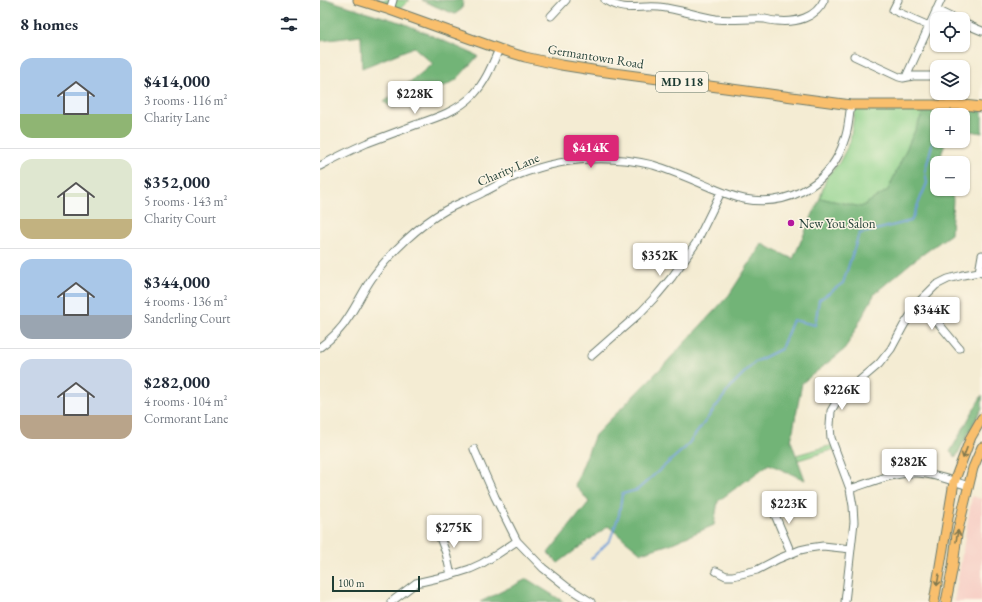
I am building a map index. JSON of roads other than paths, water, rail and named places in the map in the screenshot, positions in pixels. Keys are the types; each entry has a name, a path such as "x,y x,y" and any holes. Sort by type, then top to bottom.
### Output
{"main road":[{"name":"Germantown Road","path":"358,0 525,57 598,71 851,105 964,105 982,107"},
{"path":"934,602 954,482 971,437 982,418"},
{"path":"946,602 957,534 973,468 982,447"}],"street":[{"path":"390,10 393,0"},
{"path":"551,16 566,0"},
{"path":"605,0 620,7 659,7 718,19 765,19 777,22 792,22 804,19 814,13 824,0"},
{"path":"898,0 893,10 929,26"},
{"path":"906,76 941,0"},
{"path":"936,10 940,12"},
{"path":"970,26 982,31"},
{"path":"320,166 363,145 442,116 455,109 464,103 482,84 499,49"},
{"path":"854,56 899,77 930,76"},
{"name":"Charity Lane","path":"320,347 340,330 372,278 382,265 398,247 421,227 445,211 518,176 543,166 580,159 620,159 652,165 677,173 721,192 743,199 773,201 805,190 825,174 838,155 846,135 851,105"},
{"path":"591,356 641,312 672,277 696,243 721,192"},
{"path":"845,602 854,522 853,506 850,489 831,438 831,411 838,399 879,364 892,349 904,325 920,300 936,285 948,279 963,275 981,273 982,255"},
{"path":"920,300 959,348"},
{"path":"474,449 495,498 517,540 543,568 591,602"},
{"path":"850,489 886,477 917,473 937,476 969,486"},
{"path":"770,503 791,553"},
{"path":"437,530 446,554 451,575"},
{"path":"391,602 416,583 470,569 496,555 517,540"},
{"path":"716,571 726,576 746,574 757,570 778,558 809,548 823,546 851,549"}],"waterway":[{"path":"591,559 610,540 619,515 622,494 637,490 686,447 733,384 755,362 781,349 793,320 815,325 819,300 843,283 859,234 911,221 927,183 925,171 931,148"}],"place":[{"name":"New You Salon","path":"791,223"}]}
